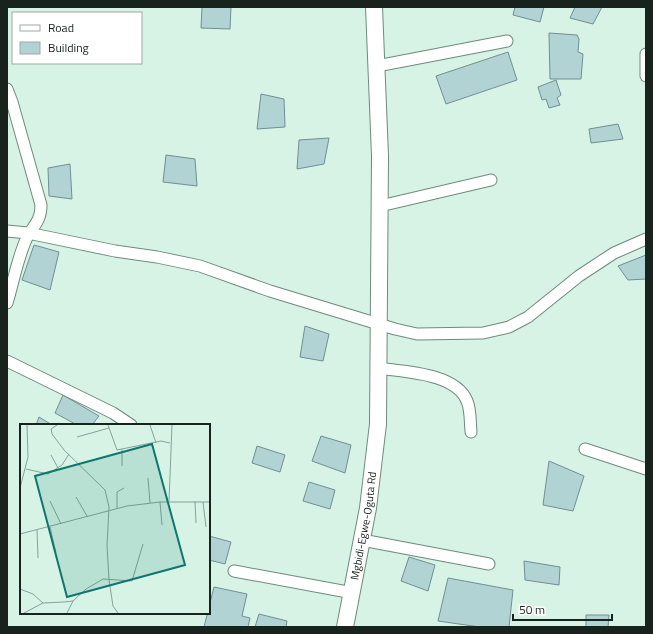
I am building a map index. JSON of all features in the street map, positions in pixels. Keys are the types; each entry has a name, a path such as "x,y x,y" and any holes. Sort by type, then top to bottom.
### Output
{"street":[{"name":"Mgbidi-Egwe-Oguta Rd","path":"345,627 353,593 368,508 378,424 380,156 374,7"},
{"path":"377,66 507,41"},
{"path":"646,54 646,76"},
{"path":"7,89 41,205 40,220 28,233 7,303"},
{"path":"380,206 491,180"},
{"path":"7,231 28,233 78,245 157,257 200,266 270,291 379,324 418,334 483,333 508,327 528,317 579,276 614,253 646,239"},
{"path":"7,361 113,412 130,424"},
{"path":"378,368 429,376 448,381 460,389 468,402 471,432"},
{"path":"585,449 646,469"},
{"path":"362,540 489,564"},
{"path":"234,571 353,593"}],"building":[{"path":"202,7 231,7 230,29 201,28"},
{"path":"515,7 544,7 540,22 513,15"},
{"path":"575,7 602,7 593,24 570,18"},
{"path":"549,33 577,35 579,39 578,52 583,54 581,79 550,79"},
{"path":"508,52 517,80 446,104 436,76"},
{"path":"556,80 561,95 557,98 560,105 549,108 546,99 542,100 538,87"},
{"path":"261,94 284,99 285,127 257,129"},
{"path":"618,124 623,139 591,143 589,129"},
{"path":"329,138 324,164 297,169 299,140"},
{"path":"166,155 195,159 197,186 163,182"},
{"path":"70,164 72,199 49,196 48,168"},
{"path":"34,245 59,252 50,290 22,280"},
{"path":"646,255 646,279 628,280 618,266"},
{"path":"305,326 329,334 323,361 300,357"},
{"path":"63,395 99,416 93,424 75,424 55,413"},
{"path":"39,417 50,424 36,424"},
{"path":"321,436 351,445 345,473 312,461"},
{"path":"257,446 285,455 280,472 252,463"},
{"path":"549,461 584,476 573,511 543,505"},
{"path":"309,482 335,490 330,509 303,501"},
{"path":"210,536 231,542 225,564 210,560"},
{"path":"409,557 435,565 428,591 401,581"},
{"path":"524,561 560,567 559,585 525,580"},
{"path":"448,578 513,590 509,627 480,627 438,621"},
{"path":"214,587 247,594 242,616 250,618 248,627 204,627 207,614 210,614 210,603"},
{"path":"259,614 287,621 286,627 255,627"},
{"path":"586,615 609,615 608,627 586,627"}]}
